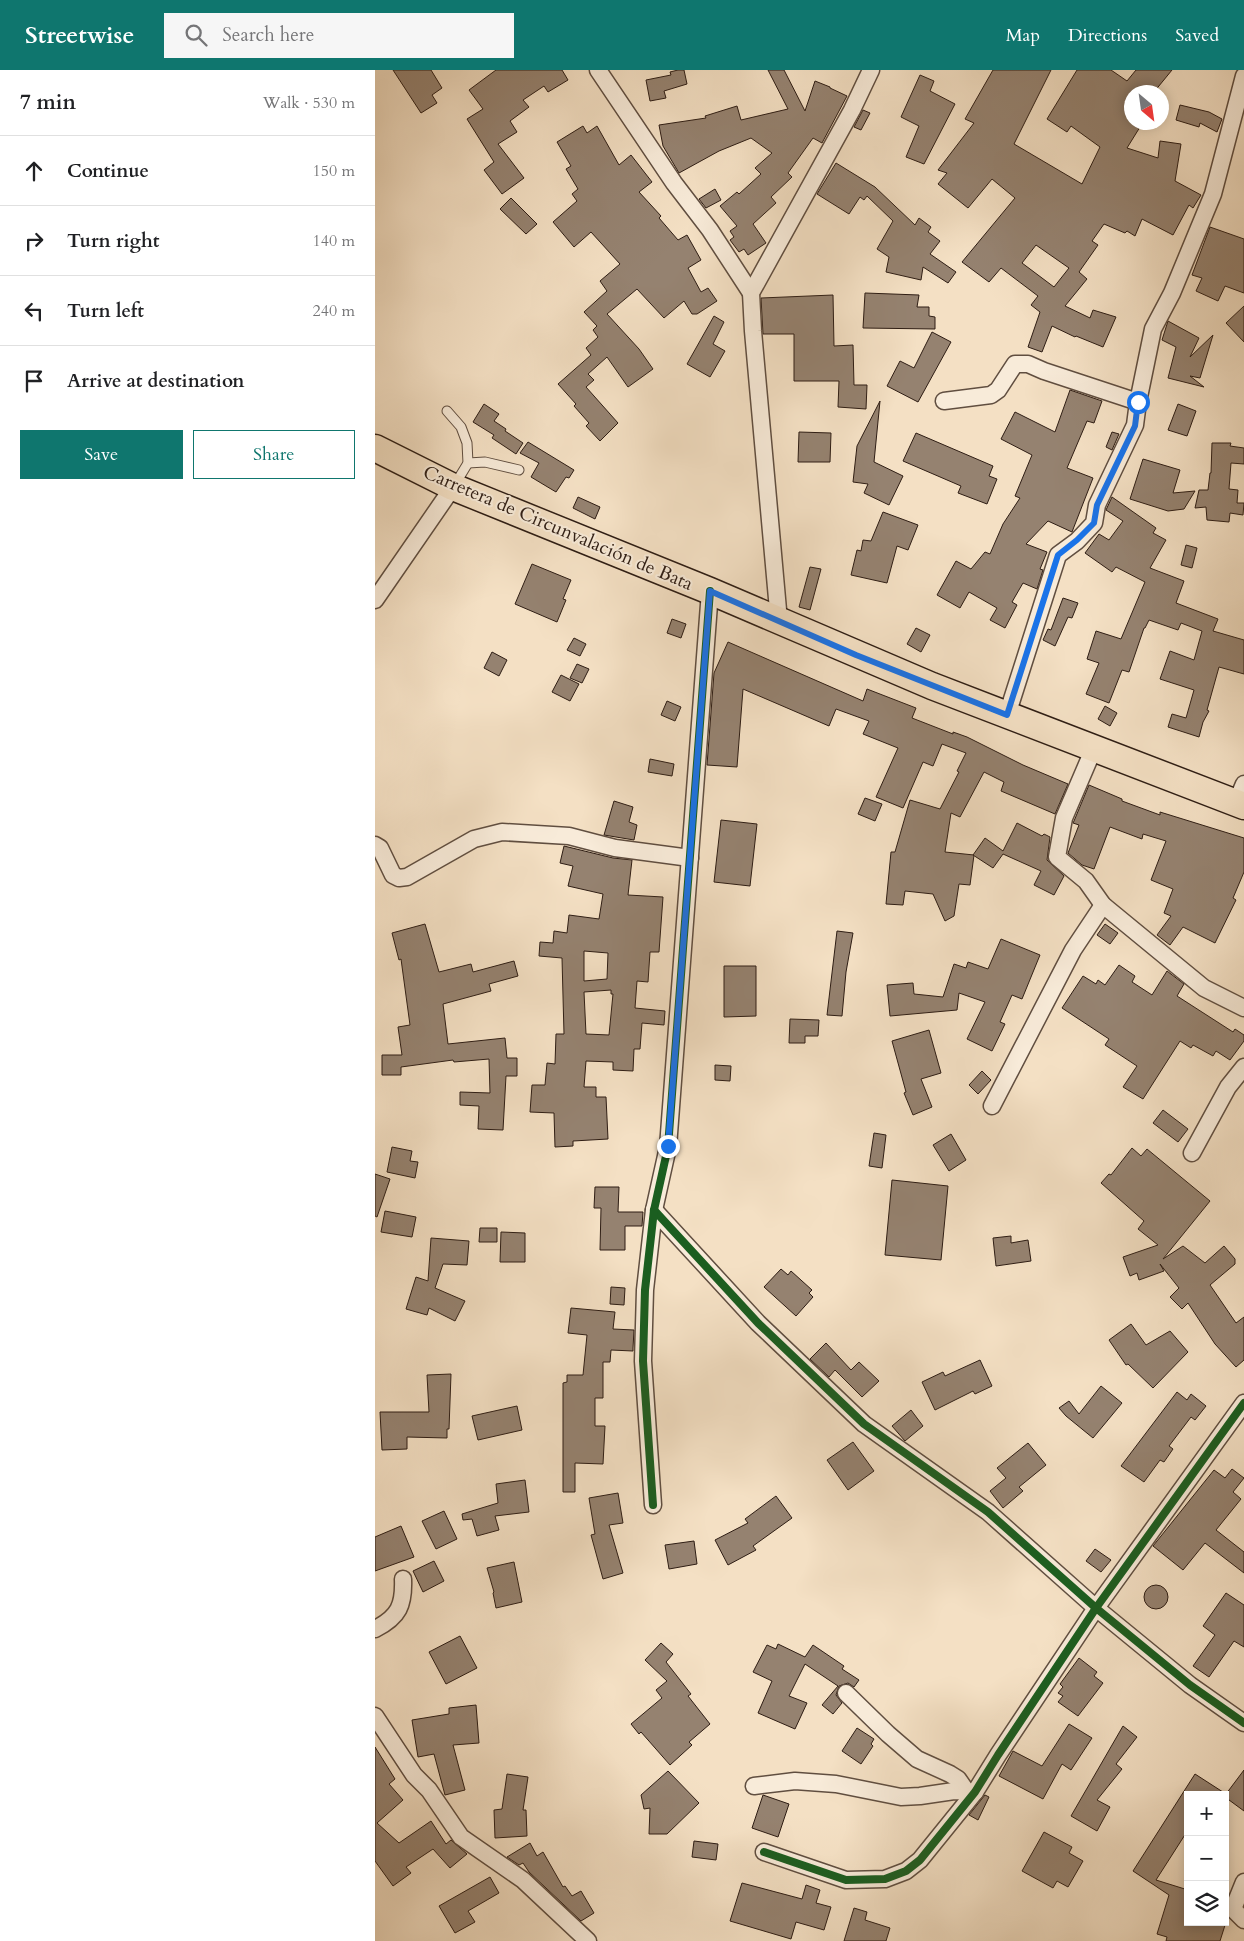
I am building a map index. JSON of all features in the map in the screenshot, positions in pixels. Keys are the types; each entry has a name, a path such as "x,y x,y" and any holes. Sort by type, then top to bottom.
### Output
{"main road":[{"name":"Carretera de Circunvalación de Bata","path":"375,448 453,487 710,591 932,686 1093,748 1241,798"}],"street":[{"path":"599,70 673,183 710,230 751,293 779,621"},
{"path":"751,293 852,110 871,70"},
{"path":"1007,715 1058,555 1094,523 1097,505 1135,426 1153,329 1172,292 1213,194 1244,76"},
{"path":"944,401 991,395 998,390 1015,364 1028,364 1043,371 1138,402"},
{"path":"375,600 453,487"},
{"path":"653,1505 643,1361 645,1290 654,1210 668,1146 710,591"},
{"path":"1093,748 1064,818 1057,857 1086,881 1103,905 1204,988 1244,1008"},
{"path":"375,844 380,848 393,875 399,878 407,877 474,839 502,832 569,836 615,848 690,858"},
{"path":"992,1106 1073,950 1103,905"},
{"path":"1192,1153 1228,1087 1244,1067"},
{"path":"654,1210 758,1323 864,1424 988,1512 1096,1608 1190,1685 1244,1723"},
{"path":"764,1852 846,1880 885,1879 906,1871 920,1860 998,1755 1096,1608 1244,1403"},
{"path":"375,1629 386,1624 397,1613 404,1598 403,1579"},
{"path":"846,1693 917,1759 950,1774 971,1792"},
{"path":"375,1716 414,1774 429,1790 461,1837 523,1880 588,1941"},
{"path":"754,1786 803,1782 836,1784 901,1797 954,1791 971,1792"},
{"path":"1244,1882 1233,1909 1244,1920"}],"lane":[{"path":"447,411 461,427 467,443 468,463 453,487"},
{"path":"468,463 485,462 519,470"}],"building":[{"path":"393,70 431,70 442,88 432,95 437,103 421,113"},
{"path":"496,70 562,70 568,80 548,92 544,86 523,100 529,107 510,121 517,132 498,144 524,178 502,194 484,170 494,162 467,119 483,109 469,90"},
{"path":"684,70 687,84 664,91 666,98 650,101 646,80 671,75 670,72"},
{"path":"768,70 784,70 805,111 815,81 847,96 822,143 813,138 788,173 792,177 771,197 776,203 753,224 766,243 748,255 744,249 739,252 730,240 734,237 730,231 737,226 720,206 737,192 739,194 761,174 755,168 772,153 751,138 719,151 679,173 663,146 659,125 706,118 705,116 737,106 741,120 788,109"},
{"path":"993,70 1051,70 1014,144 1082,184 1100,147 1071,126 1067,132 1047,119 1077,70 1111,70 1127,81 1136,70 1172,70 1160,85 1124,85 1124,130 1138,130 1127,148 1158,158 1160,141 1181,144 1175,181 1201,195 1193,208 1189,205 1173,235 1142,219 1135,236 1127,231 1125,233 1104,224 1092,241 1098,245 1079,272 1087,279 1065,306 1090,318 1093,310 1116,317 1103,347 1052,326 1042,352 1028,347 1040,312 1031,305 1038,296 1001,268 989,282 962,262 1015,198 992,179 968,208 938,184 947,173 938,170 974,123 965,119","holes":["1036,245 1069,268 1054,287 1022,263"]},
{"path":"920,75 934,81 930,91 955,104 924,164 906,157 919,126 901,117"},
{"path":"1180,105 1209,112 1222,119 1217,132 1200,123 1199,127 1176,120"},
{"path":"863,110 870,113 861,130 854,127"},
{"path":"583,126 587,133 597,126 619,165 631,155 652,182 639,192 661,216 659,218 678,240 687,235 701,260 688,268 701,292 708,288 717,301 697,314 692,314 684,301 664,318 637,289 607,314 639,349 653,369 628,387 607,357 588,374 594,380 586,387 618,423 600,441 586,426 589,423 574,406 576,404 558,384 591,355 586,348 598,337 593,330 597,326 584,312 607,291 600,281 620,264 591,232 574,247 553,222 577,201 572,194 578,189 566,169 571,166 557,142"},
{"path":"836,163 875,187 915,225 919,218 931,227 928,232 940,241 930,254 956,272 948,283 923,267 921,280 886,272 889,257 877,249 893,221 867,196 864,200 860,197 849,214 817,194"},
{"path":"715,189 721,200 706,208 699,199"},
{"path":"511,198 537,224 526,234 500,209"},
{"path":"1210,227 1244,239 1244,293 1225,286 1218,301 1196,291 1202,278 1192,275"},
{"path":"865,293 919,295 917,307 929,307 929,316 935,317 935,329 863,328"},
{"path":"833,295 834,346 853,345 854,385 867,385 866,409 838,407 839,381 794,381 794,334 763,334 761,298"},
{"path":"1244,306 1244,342 1226,323"},
{"path":"714,316 724,322 713,344 725,351 710,377 687,364"},
{"path":"1168,321 1199,338 1190,357 1213,335 1200,378 1190,376 1204,387 1168,378 1176,347 1162,340"},
{"path":"932,332 951,342 918,402 887,386 900,361 914,368"},
{"path":"1070,390 1102,401 1094,423 1087,421 1067,468 1093,478 1072,532 1048,521 1026,544 1047,552 1040,569 1043,570 1037,589 1023,583 1012,602 1017,605 1005,628 990,620 997,608 969,592 960,608 937,595 956,561 971,569 985,552 990,554 1003,524 1020,498 1015,496 1032,455 1001,439 1015,412 1055,432"},
{"path":"880,401 874,462 903,476 889,505 864,493 868,484 853,482 857,446"},
{"path":"484,404 499,414 494,421 523,443 516,454 492,438 494,435 473,422"},
{"path":"1178,404 1196,411 1187,436 1168,430"},
{"path":"799,432 831,433 830,462 798,462"},
{"path":"1112,432 1119,434 1112,450 1106,447"},
{"path":"916,433 993,466 989,476 997,479 987,504 958,493 961,486 903,461"},
{"path":"528,442 574,470 569,478 566,477 556,492 531,477 539,463 520,453"},
{"path":"1212,443 1231,443 1230,446 1244,448 1244,464 1231,463 1229,489 1238,490 1237,503 1244,503 1243,515 1230,513 1229,522 1207,520 1206,507 1195,508 1199,490 1208,490 1211,473"},
{"path":"1143,459 1180,470 1173,493 1195,491 1184,509 1168,511 1130,499"},
{"path":"578,497 600,507 595,519 573,508"},
{"path":"1112,497 1156,528 1153,533 1166,540 1150,568 1184,581 1176,603 1218,619 1213,631 1244,640 1244,674 1219,667 1207,710 1209,711 1203,722 1199,737 1168,727 1172,714 1186,718 1194,690 1160,679 1170,651 1194,660 1202,631 1181,623 1178,630 1149,620 1144,628 1129,672 1122,670 1109,703 1086,694 1099,663 1087,659 1096,631 1121,639 1145,582 1116,567 1112,572 1085,553 1099,534 1109,540 1123,521 1106,510"},
{"path":"883,512 918,525 908,550 897,546 887,583 851,575 857,550 861,551 863,540 871,541"},
{"path":"1186,545 1197,548 1192,568 1181,565"},
{"path":"532,564 571,580 563,599 566,600 557,622 515,604"},
{"path":"810,567 821,569 810,610 799,607"},
{"path":"1063,598 1078,603 1072,618 1068,617 1055,646 1043,640 1048,629 1051,630"},
{"path":"672,619 686,624 681,638 667,633"},
{"path":"916,628 930,635 921,652 907,644"},
{"path":"574,638 586,644 580,656 567,650"},
{"path":"728,642 863,701 867,689 916,708 912,718 953,734 953,732 967,737 1023,765 1068,784 1055,814 1001,791 1004,782 984,772 960,817 951,813 945,852 974,855 970,885 959,884 954,916 945,921 933,894 905,891 903,905 886,904 891,852 895,852 910,800 940,809 959,772 957,771 966,753 942,744 933,766 923,762 903,808 876,797 898,748 863,734 869,721 836,709 829,726 743,689 737,767 707,765 714,673"},
{"path":"492,652 507,660 499,676 484,668"},
{"path":"577,664 589,669 582,683 570,678"},
{"path":"561,675 579,684 570,701 552,692"},
{"path":"667,701 681,707 675,721 661,715"},
{"path":"1105,706 1117,713 1110,726 1098,719"},
{"path":"650,759 674,764 672,776 648,772"},
{"path":"1089,785 1122,799 1122,801 1160,815 1160,812 1244,838 1244,872 1233,898 1236,900 1215,943 1183,927 1170,945 1157,935 1171,916 1164,913 1173,889 1151,880 1166,841 1143,834 1142,839 1110,827 1094,869 1082,865 1068,853 1079,825 1073,823"},
{"path":"865,798 882,804 875,821 858,814"},
{"path":"614,801 633,807 629,822 637,825 634,840 604,835"},
{"path":"721,820 757,824 750,886 714,882"},
{"path":"1017,823 1042,836 1044,834 1050,837 1047,860 1064,876 1054,895 1034,885 1041,871 1003,854 993,868 973,855 985,838 1003,851"},
{"path":"564,846 613,858 632,860 628,895 663,897 659,952 650,952 648,982 637,981 635,1008 665,1011 664,1025 642,1023 640,1049 634,1049 633,1071 613,1070 613,1062 586,1061 584,1087 596,1087 596,1097 606,1097 608,1139 573,1141 573,1146 555,1147 554,1113 530,1112 532,1085 545,1085 547,1063 555,1064 556,1034 564,1034 562,958 539,956 540,942 553,943 554,931 567,933 569,915 599,919 603,894 568,886 573,866 560,863","holes":["584,951 608,953 607,979 584,981","611,990 611,994 613,994 609,1035 586,1034 584,992"]},
{"path":"425,924 439,972 471,964 473,972 514,961 518,976 489,984 491,991 443,1004 448,1044 505,1038 507,1058 517,1058 517,1076 506,1076 503,1130 478,1129 479,1106 460,1105 460,1092 490,1093 489,1059 454,1062 453,1060 401,1067 401,1075 382,1075 382,1055 402,1055 398,1027 410,1025 401,959 399,960 392,933"},
{"path":"1105,924 1118,933 1110,944 1097,935"},
{"path":"837,931 853,933 846,972 842,1016 827,1015"},
{"path":"1001,939 1040,955 1022,999 1012,995 1000,1022 1005,1024 992,1051 967,1039 985,1002 959,993 957,1010 890,1016 887,985 913,983 914,994 943,997 954,964 966,968 968,962 988,969"},
{"path":"1119,965 1135,976 1132,982 1152,995 1167,971 1184,984 1177,996 1233,1032 1235,1029 1244,1035 1244,1041 1230,1060 1216,1051 1213,1056 1193,1045 1191,1048 1180,1041 1143,1099 1123,1087 1137,1066 1105,1045 1109,1039 1062,1008 1083,976 1096,984 1098,980 1105,985"},
{"path":"724,966 756,966 756,1016 724,1017"},
{"path":"790,1019 819,1020 818,1036 805,1036 805,1043 789,1043"},
{"path":"929,1030 941,1073 921,1079 932,1107 913,1115 904,1093 906,1092 892,1041"},
{"path":"715,1065 731,1066 730,1081 715,1080"},
{"path":"982,1071 991,1080 978,1094 969,1085"},
{"path":"1163,1110 1188,1129 1178,1142 1153,1123"},
{"path":"874,1133 886,1135 882,1168 869,1166"},
{"path":"951,1134 966,1160 949,1171 933,1145"},
{"path":"392,1147 412,1151 410,1161 418,1162 415,1178 387,1172"},
{"path":"1132,1148 1141,1156 1147,1149 1210,1201 1163,1259 1183,1246 1205,1263 1224,1246 1235,1259 1235,1264 1210,1285 1236,1323 1244,1317 1244,1360 1236,1367 1215,1344 1188,1303 1182,1309 1170,1297 1179,1288 1160,1264 1164,1271 1139,1280 1137,1273 1130,1276 1123,1257 1158,1245 1138,1229 1144,1221 1101,1183 1109,1174 1111,1175"},
{"path":"375,1174 390,1179 377,1217 375,1216"},
{"path":"892,1180 948,1186 941,1260 885,1255"},
{"path":"595,1187 619,1187 618,1212 643,1212 642,1226 625,1226 625,1250 600,1250 601,1208 594,1208"},
{"path":"385,1211 416,1217 412,1237 381,1232"},
{"path":"480,1228 497,1228 497,1242 479,1242"},
{"path":"501,1232 525,1233 525,1262 500,1262"},
{"path":"1011,1236 1011,1243 1028,1240 1031,1261 996,1266 993,1238"},
{"path":"431,1238 469,1241 467,1265 443,1264 435,1288 465,1301 455,1321 429,1308 427,1315 406,1309 416,1277 428,1281"},
{"path":"781,1269 788,1275 791,1271 812,1290 809,1293 813,1297 796,1316 764,1287"},
{"path":"611,1287 625,1288 624,1305 610,1304"},
{"path":"571,1308 615,1312 613,1329 634,1330 633,1351 611,1350 610,1362 603,1362 603,1398 595,1398 595,1426 605,1426 603,1464 575,1463 575,1492 563,1492 563,1383 567,1382 567,1375 583,1375 587,1335 568,1333"},
{"path":"1131,1324 1146,1345 1170,1331 1188,1352 1153,1388 1128,1364 1126,1365 1109,1340"},
{"path":"826,1343 851,1370 859,1362 879,1381 862,1397 835,1370 829,1377 810,1359"},
{"path":"980,1360 992,1386 975,1394 973,1391 935,1410 922,1382 943,1372 945,1376"},
{"path":"451,1374 447,1438 407,1437 407,1449 382,1450 380,1412 429,1412 427,1375"},
{"path":"1101,1386 1122,1403 1093,1438 1059,1408 1069,1401 1079,1414"},
{"path":"1177,1392 1187,1400 1191,1394 1206,1406 1195,1420 1191,1417 1169,1446 1173,1449 1164,1462 1160,1460 1144,1482 1121,1466"},
{"path":"517,1406 522,1430 478,1440 472,1416"},
{"path":"911,1410 923,1426 905,1441 892,1426"},
{"path":"853,1442 874,1471 848,1490 827,1460"},
{"path":"1028,1443 1046,1465 1019,1487 1023,1491 1003,1508 990,1491 1006,1478 997,1468"},
{"path":"1232,1469 1244,1478 1233,1492 1241,1499 1216,1530 1244,1552 1244,1573 1205,1543 1183,1570 1153,1546 1214,1470 1225,1478"},
{"path":"525,1480 529,1512 495,1516 499,1530 477,1536 472,1519 463,1520 462,1514 498,1503 496,1484"},
{"path":"618,1493 623,1523 609,1525 623,1573 603,1579 591,1535 595,1534 589,1498"},
{"path":"776,1496 792,1518 753,1546 756,1550 728,1565 715,1540 748,1523 745,1519"},
{"path":"444,1511 457,1539 436,1549 422,1521"},
{"path":"401,1526 414,1557 375,1571 375,1537"},
{"path":"694,1541 697,1564 669,1569 665,1545"},
{"path":"1095,1549 1111,1560 1101,1572 1086,1561"},
{"path":"434,1561 444,1581 423,1592 413,1571"},
{"path":"514,1562 522,1602 496,1608 494,1592 487,1568"},
{"path":"1156,1585 1161,1586 1167,1592 1167,1602 1161,1608 1156,1609 1151,1608 1145,1602 1144,1597 1145,1592 1151,1586"},
{"path":"1226,1593 1244,1605 1244,1647 1234,1641 1209,1677 1193,1666 1215,1635 1203,1626"},
{"path":"460,1636 477,1668 446,1684 429,1652"},
{"path":"661,1643 673,1654 666,1662 691,1694 688,1696 710,1724 689,1742 692,1745 670,1765 641,1732 639,1734 631,1724 662,1698 656,1690 667,1681 645,1660"},
{"path":"778,1644 805,1657 813,1645 844,1666 842,1669 859,1680 854,1687 848,1683 839,1686 836,1695 842,1703 833,1714 822,1705 838,1686 805,1664 789,1696 807,1703 795,1729 758,1713 772,1681 753,1672 767,1645 776,1649"},
{"path":"1079,1658 1097,1672 1094,1676 1103,1683 1078,1716 1058,1702 1063,1696 1058,1693 1063,1687 1060,1684"},
{"path":"476,1705 479,1743 453,1745 465,1790 445,1795 434,1754 418,1757 412,1720 449,1714 449,1708"},
{"path":"1069,1724 1092,1738 1071,1770 1062,1764 1043,1799 999,1776 1013,1751 1042,1766"},
{"path":"1123,1726 1137,1737 1116,1764 1122,1769 1097,1800 1110,1807 1097,1831 1071,1816"},
{"path":"857,1728 874,1739 871,1744 873,1746 861,1764 842,1751"},
{"path":"375,1747 395,1779 389,1784 403,1800 377,1823 399,1843 431,1821 446,1844 451,1840 467,1854 450,1868 433,1849 406,1867 411,1873 393,1886 375,1861"},
{"path":"1244,1770 1244,1811 1229,1800 1228,1791"},
{"path":"668,1771 699,1803 667,1834 649,1834 650,1808 644,1809 641,1795"},
{"path":"507,1774 528,1777 523,1810 526,1810 527,1836 495,1838 494,1810 502,1809"},
{"path":"1195,1774 1221,1791 1184,1791"},
{"path":"1184,1791 1184,1836 1156,1880 1184,1889 1184,1926 1225,1926 1220,1941 1166,1941 1167,1937 1157,1934 1169,1895 1133,1871"},
{"path":"763,1795 789,1804 778,1837 752,1828"},
{"path":"985,1795 989,1797 978,1820 969,1815"},
{"path":"1044,1832 1072,1847 1069,1853 1083,1861 1068,1887 1057,1881 1053,1888 1022,1871"},
{"path":"694,1841 718,1844 716,1860 692,1857"},
{"path":"530,1843 537,1856 543,1852 563,1887 565,1886 572,1896 581,1891 594,1913 581,1921 529,1872 523,1863 519,1865 507,1857"},
{"path":"490,1877 499,1893 468,1911 475,1922 455,1933 439,1906"},
{"path":"742,1883 802,1899 806,1885 820,1890 816,1903 831,1907 824,1930 796,1922 791,1939 730,1921"},
{"path":"854,1908 867,1912 865,1920 890,1928 886,1941 844,1941"}],"cycle path":[{"path":"653,1505 643,1361 645,1290 654,1210 668,1147 710,591"},
{"path":"654,1210 758,1323 864,1424 988,1512 1096,1608 1190,1685 1244,1723"},
{"path":"764,1852 846,1880 885,1879 906,1871 920,1860 975,1792 1096,1608 1244,1403"}],"route":[{"path":"668,1146 710,591 856,655 1007,715 1058,555 1094,523 1097,505 1135,426 1138,402"}]}
